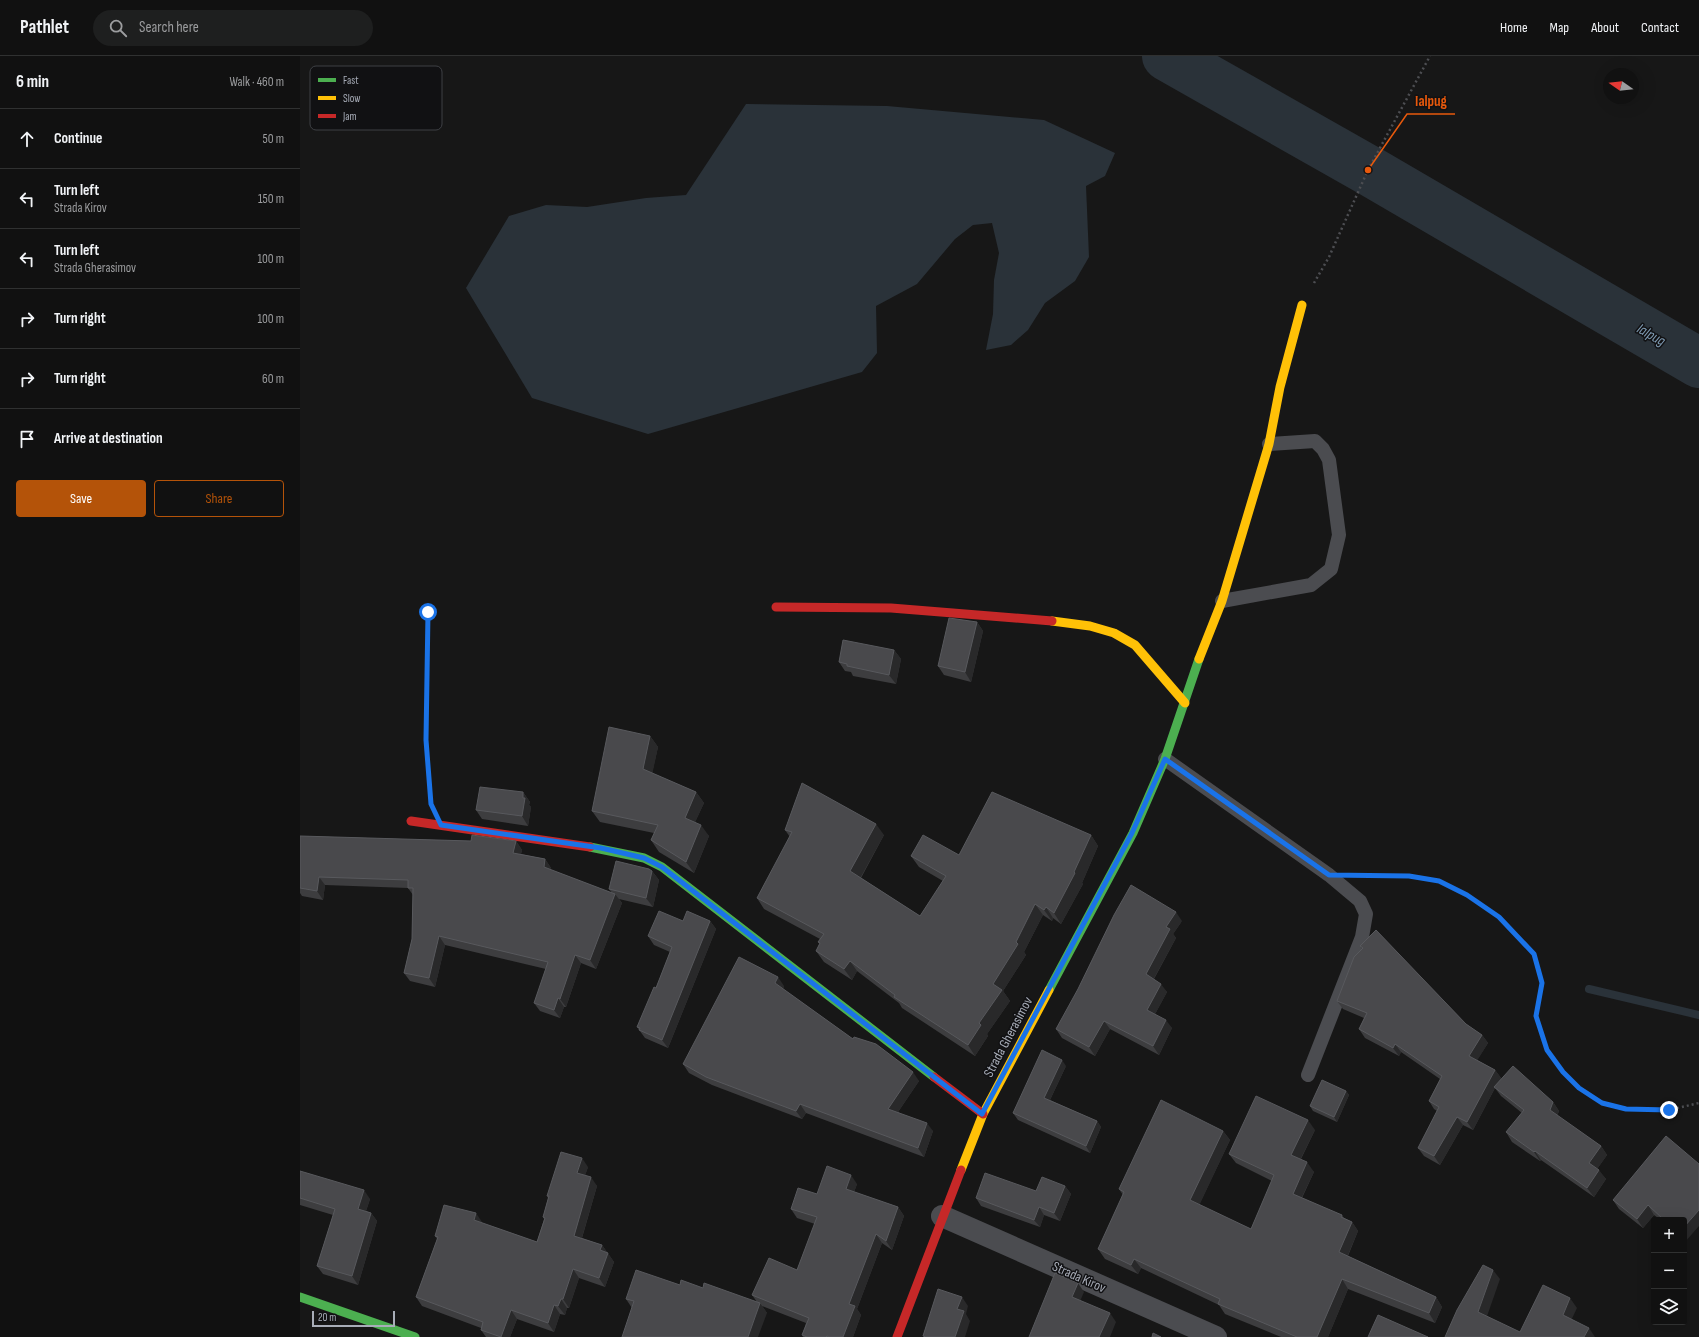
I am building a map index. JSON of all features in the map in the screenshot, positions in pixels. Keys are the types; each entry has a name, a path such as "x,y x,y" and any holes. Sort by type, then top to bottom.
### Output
{"street":[{"name":"Strada Gherasimov","path":"897,1337 982,1114 1132,833 1165,759 1201,653 1222,601 1270,444 1280,387 1302,305"},
{"path":"776,607 891,608 1029,618 1090,626 1114,633 1135,645 1185,703"},
{"path":"411,822 601,848 644,858 662,867 982,1114"},
{"name":"Strada Kirov","path":"942,1216 1216,1337"},
{"path":"300,1297 415,1337"}],"lane":[{"path":"1222,601 1311,584 1331,569 1338,535 1329,460 1323,449 1315,442 1270,444"},
{"path":"1165,759 1329,875 1360,900 1366,914 1362,937 1308,1075"}],"path":[{"path":"1302,305 1329,257 1368,170 1430,56"},
{"path":"428,612 426,740 431,804 441,825"},
{"path":"1329,875 1409,876 1439,881 1467,895 1499,917 1534,954 1542,983 1536,1016 1547,1050 1563,1072 1579,1088 1602,1103 1626,1109 1669,1110 1699,1103"}],"shaded area":[{"path":"746,104 887,106 1044,120 1115,153 1105,176 1086,186 1089,257 1075,281 1045,303 1028,330 1011,345 986,350 993,314 994,280 999,253 992,223 973,225 955,239 917,284 876,306 877,353 862,372 648,434 532,398 466,288 509,216 546,205 587,207 646,198 686,195"}],"building":[{"path":"949,618 977,622 965,672 938,666"},
{"path":"843,640 894,650 889,675 847,666 847,664 839,662"},
{"path":"609,727 650,736 643,769 696,792 685,818 701,825 686,862 651,840 658,825 592,811"},
{"path":"802,783 876,824 850,871 920,916 946,876 911,856 923,835 959,855 992,792 1091,835 1074,872 1075,873 1054,913 1046,907 1044,910 1035,904 1016,942 1018,944 993,984 1002,990 979,1023 981,1025 968,1045 894,997 895,995 850,961 844,969 816,951 820,943 818,942 824,934 757,898 792,832 785,830"},
{"path":"480,787 523,792 523,798 525,798 522,816 476,810"},
{"path":"472,835 516,841 513,853 545,859 544,867 615,894 590,960 575,955 560,999 558,998 554,1010 534,1003 548,962 439,936 429,978 404,973 412,939 413,888 408,888 408,880 319,877 317,891 300,888 300,836 471,841"},
{"path":"616,861 652,871 646,898 609,889"},
{"path":"1131,885 1176,912 1166,927 1170,929 1146,974 1161,984 1147,1010 1166,1020 1153,1046 1104,1021 1089,1047 1056,1029 1078,989 1114,915"},
{"path":"659,911 683,921 687,911 710,921 662,1040 639,1030 640,1028 637,1027 654,987 656,988 672,947 648,936"},
{"path":"1376,930 1466,1024 1482,1035 1469,1056 1495,1070 1467,1122 1457,1117 1434,1156 1418,1148 1439,1107 1429,1101 1442,1076 1395,1044 1393,1048 1359,1029 1367,1013 1337,1001 1354,957 1363,948 1360,946"},
{"path":"739,957 778,977 775,983 853,1039 854,1037 876,1044 913,1072 888,1109 927,1123 918,1148 800,1104 796,1111 706,1077 683,1064"},
{"path":"1042,1050 1062,1060 1044,1098 1097,1121 1086,1146 1013,1113"},
{"path":"1513,1066 1553,1102 1550,1110 1601,1146 1589,1163 1599,1170 1587,1188 1506,1132 1524,1110 1494,1087"},
{"path":"1322,1080 1346,1091 1334,1117 1310,1106"},
{"path":"1256,1096 1308,1120 1291,1155 1307,1162 1293,1194 1342,1215 1341,1217 1352,1222 1339,1252 1436,1297 1429,1313 1342,1279 1317,1337 1297,1337 1218,1304 1220,1299 1134,1259 1131,1265 1098,1249 1124,1192 1119,1189 1161,1100 1223,1131 1190,1200 1251,1229 1274,1175 1229,1154"},
{"path":"1666,1136 1699,1164 1699,1210 1687,1224 1687,1217 1661,1217 1648,1205 1637,1219 1613,1200"},
{"path":"561,1152 582,1158 577,1173 591,1177 574,1236 602,1245 600,1250 608,1253 599,1278 573,1269 563,1299 561,1299 558,1306 554,1305 548,1323 511,1310 501,1337 481,1330 483,1322 416,1297 438,1237 435,1236 444,1205 476,1213 474,1220 537,1242 545,1218 543,1217 549,1196 547,1196"},
{"path":"827,1166 851,1175 846,1189 898,1207 886,1241 876,1234 849,1304 855,1306 843,1337 807,1337 802,1335 809,1318 752,1295 769,1258 797,1270 817,1217 791,1209 798,1188 817,1194"},
{"path":"300,1171 364,1190 358,1209 371,1213 352,1276 317,1266 335,1209 300,1198"},
{"path":"985,1173 1036,1191 1042,1177 1065,1186 1054,1213 1039,1207 1034,1220 976,1198"},
{"path":"1483,1265 1493,1270 1478,1312 1520,1332 1543,1285 1570,1298 1563,1315 1589,1328 1584,1337 1445,1337 1457,1310"},
{"path":"636,1270 680,1285 681,1280 703,1288 704,1283 760,1303 748,1337 622,1337 634,1301 626,1299"},
{"path":"1055,1273 1078,1283 1072,1297 1110,1313 1099,1337 1029,1337"},
{"path":"938,1289 962,1297 957,1309 964,1311 955,1337 923,1336"},
{"path":"1378,1315 1428,1337 1368,1337"},
{"path":"1153,1333 1161,1337 1152,1337"}],"waterway":[{"name":"Ialpug","path":"1167,56 1368,170 1699,363"},
{"path":"1589,989 1699,1015"}],"traffic: fast":[{"path":"1049,990 1133,833 1165,759 1199,659"},
{"path":"590,847 644,858 662,867 934,1077"},
{"path":"300,1297 415,1337"}],"traffic: slow":[{"path":"1199,659 1222,601 1269,444 1280,387 1302,305"},
{"path":"1052,621 1090,626 1114,633 1135,645 1185,703"},
{"path":"961,1170 983,1114 1049,990"}],"traffic: jam":[{"path":"776,607 891,608 1052,621"},
{"path":"411,821 590,847"},
{"path":"934,1077 983,1114"},
{"path":"897,1337 961,1170"}],"place":[{"name":"Ialpug","path":"1368,170"}],"route":[{"path":"428,612 426,740 431,804 441,825 601,848 644,858 662,867 982,1114 1132,833 1165,759 1329,875 1409,876 1439,881 1467,895 1499,917 1534,954 1542,983 1536,1016 1547,1050 1563,1072 1579,1088 1602,1103 1626,1109 1669,1110"}]}
